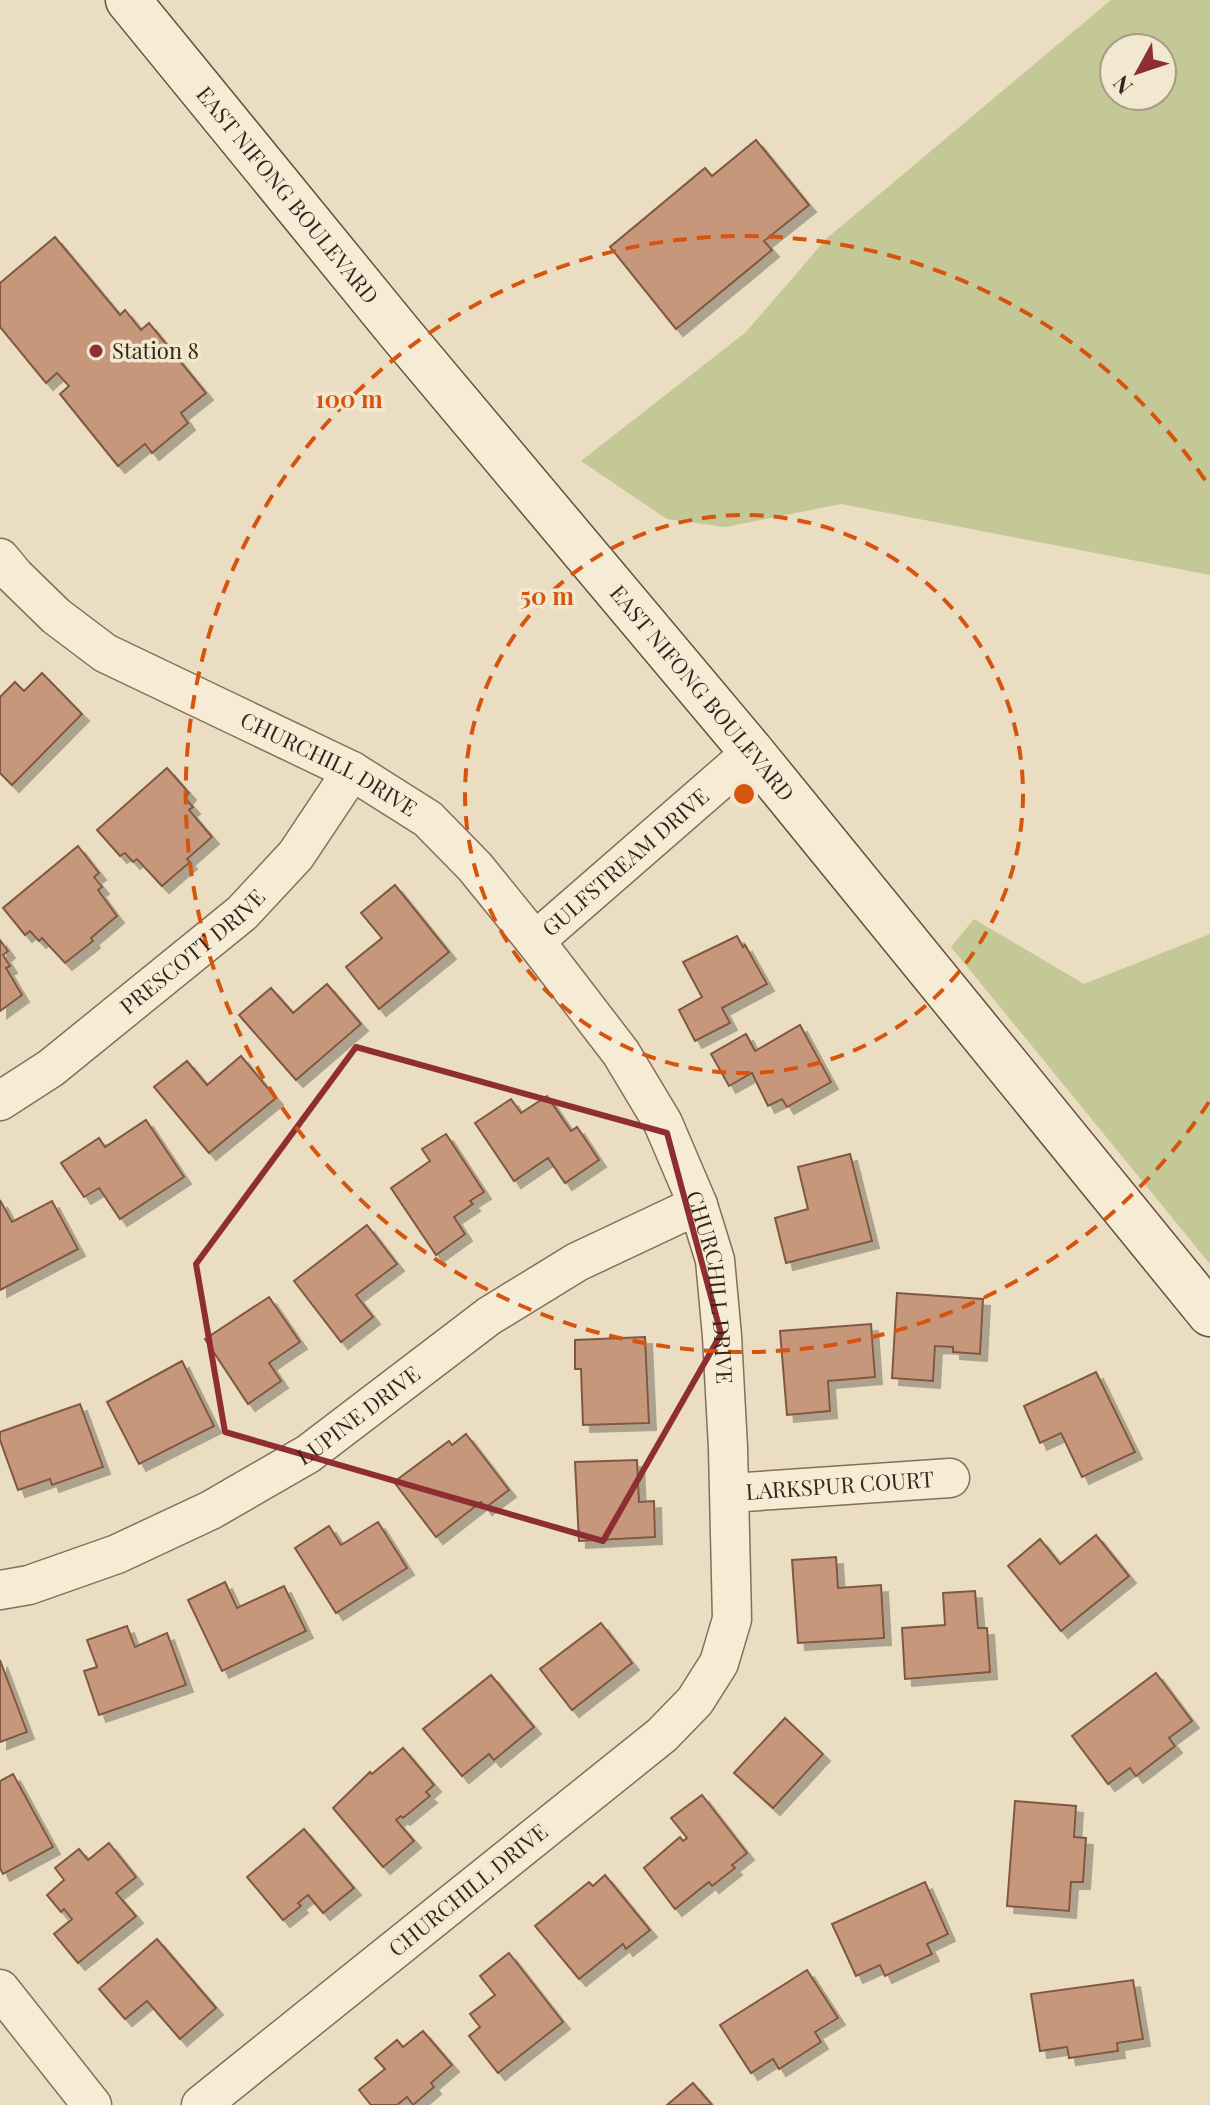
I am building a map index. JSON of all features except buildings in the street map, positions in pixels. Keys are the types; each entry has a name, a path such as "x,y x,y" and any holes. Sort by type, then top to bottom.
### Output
{"street":[{"name":"EAST NIFONG BOULEVARD","path":"128,0 400,333 752,752 1210,1314"},
{"name":"CHURCHILL DRIVE","path":"5,575 105,653 352,771 428,819 475,867 621,1053 663,1123 698,1205 715,1260 730,1493 732,1619 719,1663 695,1701 662,1735 201,2105"},
{"name":"GULFSTREAM DRIVE","path":"535,941 752,752"},
{"name":"PRESCOTT DRIVE","path":"0,1101 51,1068 242,913 296,855 352,771"},
{"name":"LUPINE DRIVE","path":"0,1590 29,1585 117,1554 211,1510 308,1454 489,1316 577,1262 698,1205"},
{"name":"LARKSPUR COURT","path":"730,1493 950,1478"},
{"path":"0,1989 92,2105"}],"highlighted area":[{"path":"356,1047 667,1133 721,1334 603,1541 225,1432 196,1264"}],"green space":[{"path":"1111,0 1210,0 1210,575 841,504 725,527 667,519 581,461 746,332 827,238"},
{"path":"974,919 1084,984 1210,934 1210,1264 951,947"}],"place":[{"name":"Station 8","path":"96,351"}]}
